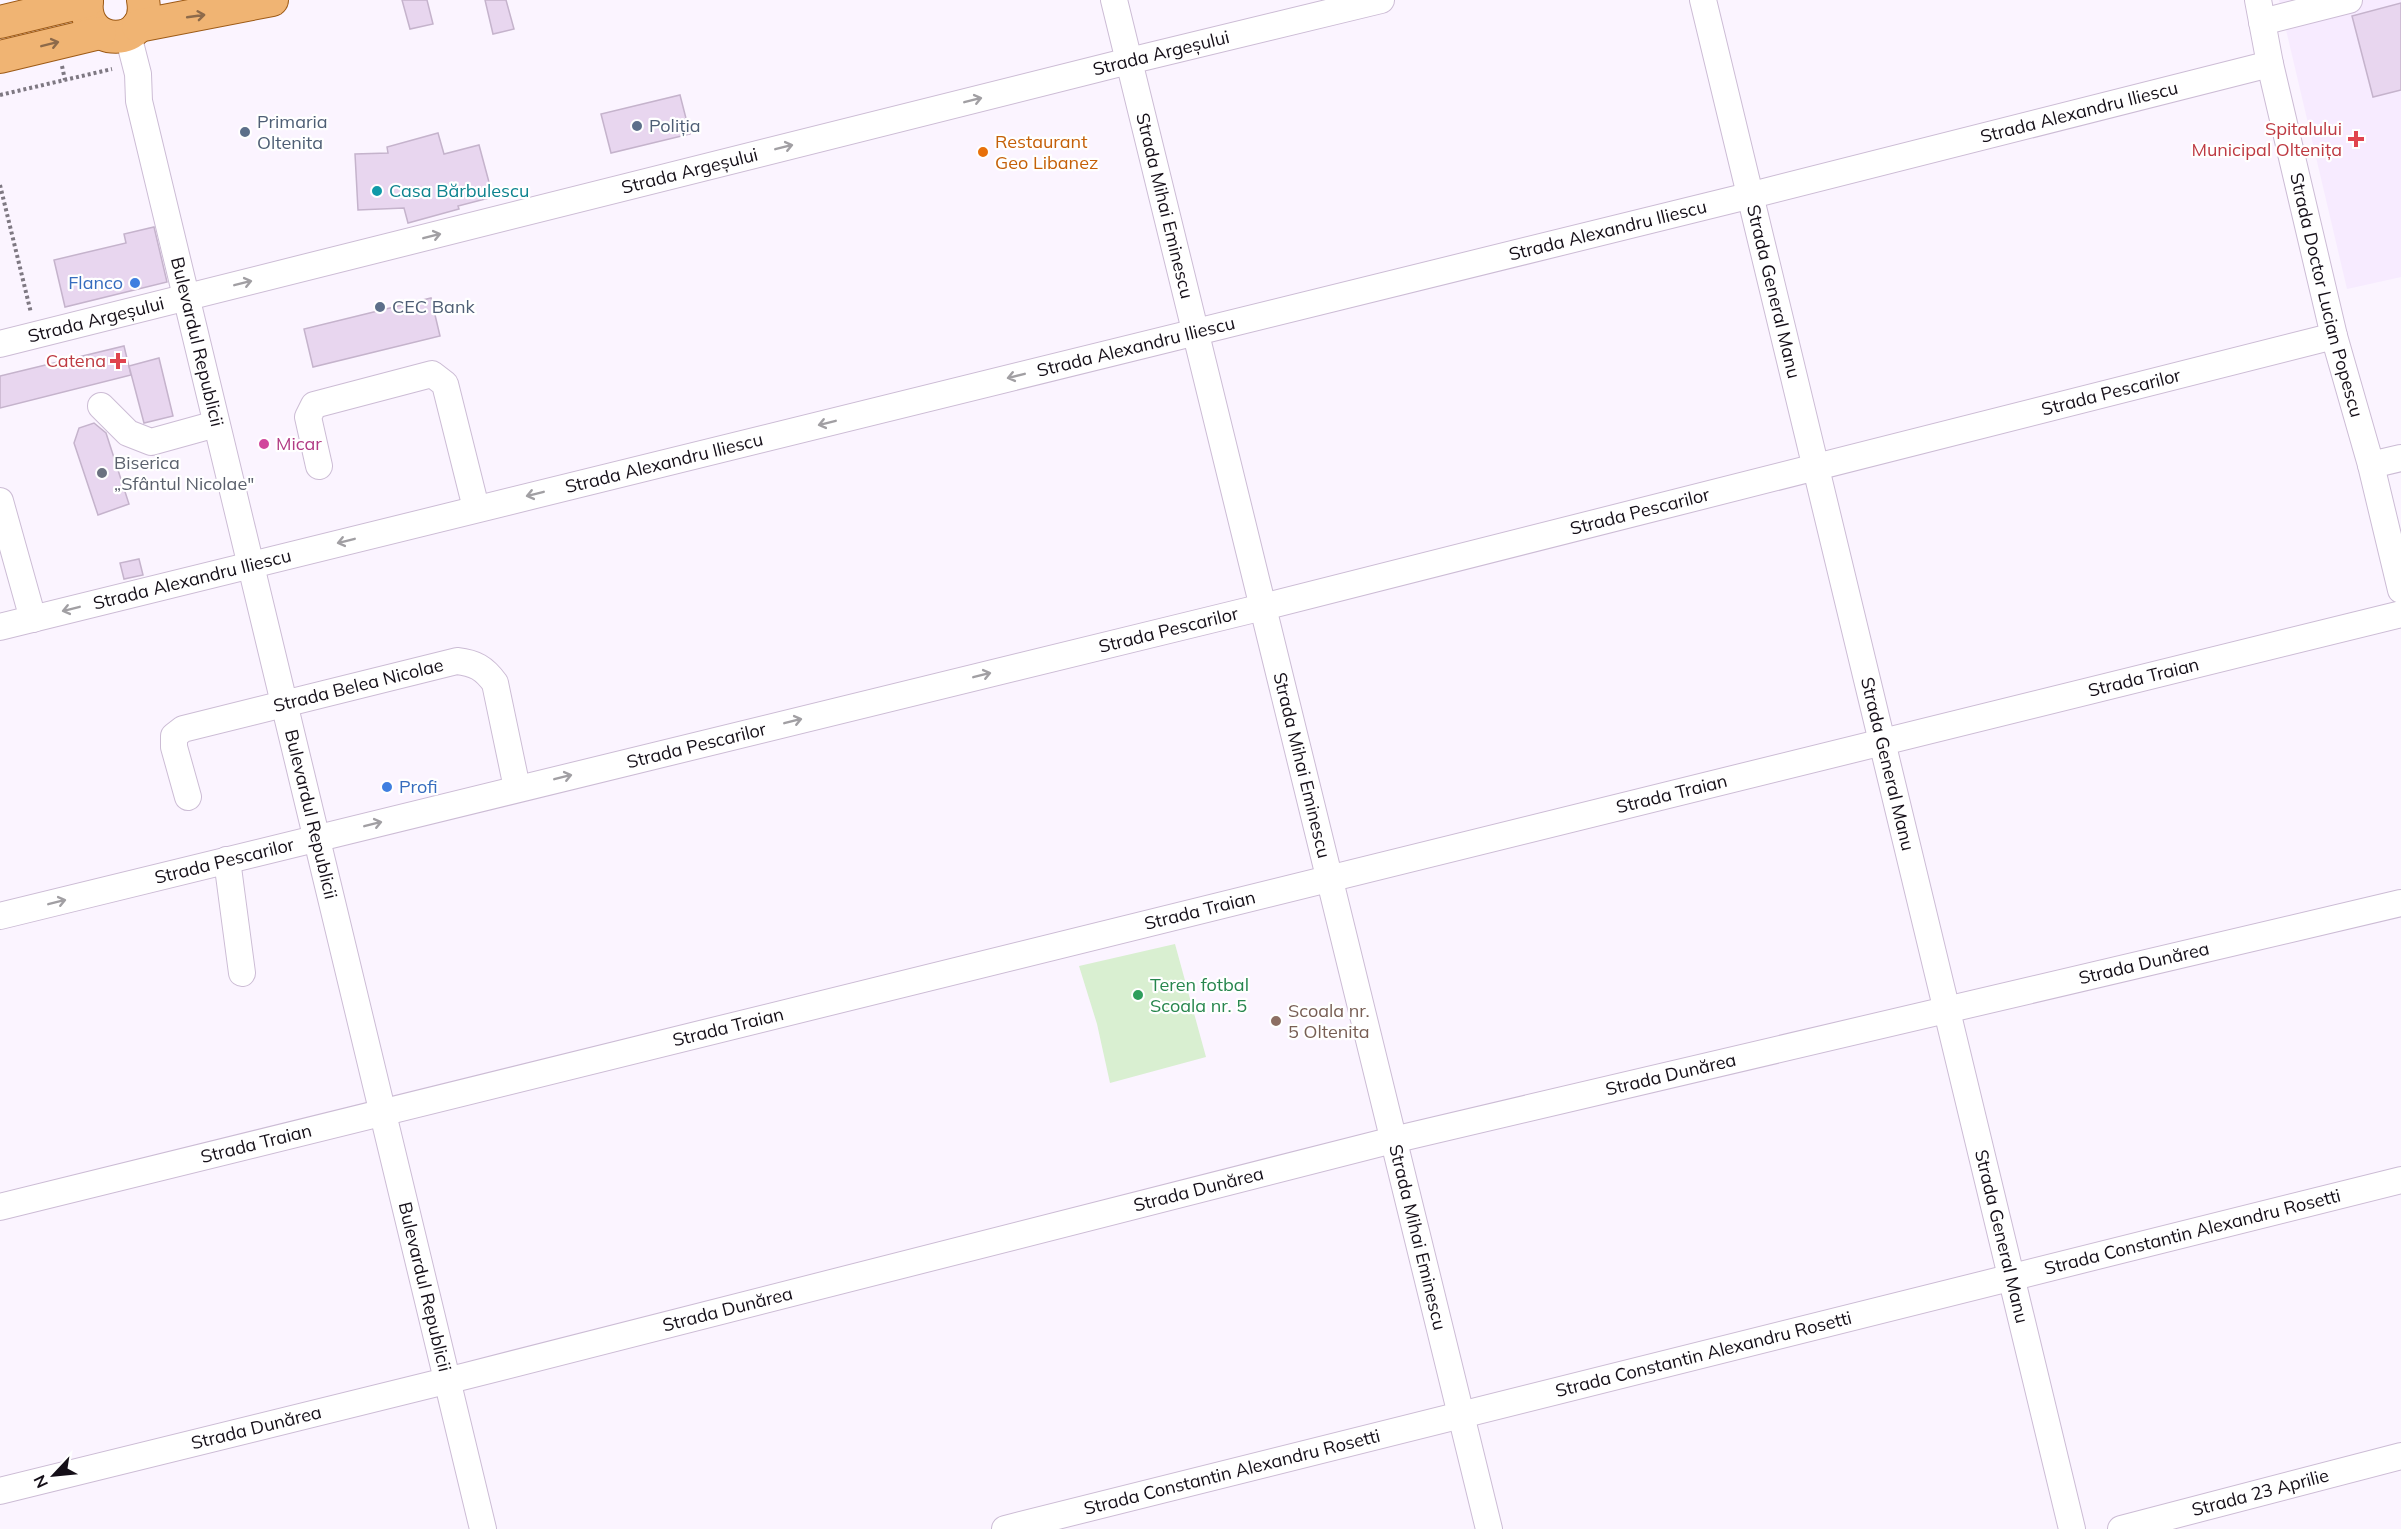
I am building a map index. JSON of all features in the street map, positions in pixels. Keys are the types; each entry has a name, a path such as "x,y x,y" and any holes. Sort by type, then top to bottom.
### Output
{"main road":[{"path":"0,22 87,0 88,19 124,26"},
{"path":"0,57 124,26 272,0"}],"street":[{"name":"Strada Mihai Eminescu","path":"1114,0 1489,1529"},
{"name":"Strada Argeșului","path":"0,344 1381,0"},
{"name":"Strada General Manu","path":"1703,0 1752,195 2072,1529"},
{"path":"2260,11 2334,2"},
{"name":"Strada Doctor Lucian Popescu","path":"2260,11 2270,64 2334,336 2371,465 2401,590"},
{"name":"Bulevardul Republicii","path":"124,26 120,66 139,101 483,1529"},
{"name":"Strada Alexandru Iliescu","path":"0,627 1752,195 2270,64"},
{"name":"Strada Pescarilor","path":"0,916 1263,606 2334,336"},
{"path":"319,466 308,417 314,405 432,374 445,384 476,508"},
{"path":"101,406 128,433 151,442 216,424"},
{"path":"2371,465 2401,458"},
{"path":"0,501 33,619"},
{"name":"Strada Traian","path":"0,1208 2401,614"},
{"name":"Strada Belea Nicolae","path":"188,797 174,747 174,736 183,729 457,661 472,663 486,671 495,683 517,788"},
{"path":"227,860 242,973"},
{"name":"Strada Dunărea","path":"0,1491 448,1381 1393,1140 2401,903"},
{"name":"Strada Constantin Alexandru Rosetti","path":"1005,1529 2401,1180"},
{"name":"Strada 23 Aprilie","path":"2121,1529 2401,1456"}],"path":[{"path":"0,95 112,69"},
{"path":"0,185 36,335"}],"shaded area":[{"name":"Spitalului Municipal Oltenița","path":"2279,0 2401,0 2401,277 2347,289"}],"green space":[{"name":"Teren fotbal Scoala nr. 5","path":"1175,944 1206,1057 1110,1083 1097,1024 1079,966"}],"building":[{"path":"402,0 427,0 433,24 410,29"},
{"path":"485,0 506,0 514,29 493,34"},
{"path":"2401,3 2401,90 2373,97 2352,16"},
{"path":"680,95 690,134 611,153 601,114"},
{"path":"438,133 444,154 479,145 493,197 408,223 404,208 358,210 355,154 388,153 387,147"},
{"path":"154,227 167,282 65,307 54,260 126,243 124,234"},
{"path":"431,298 440,336 313,367 304,329"},
{"path":"124,346 131,375 0,408 0,376"},
{"path":"159,358 173,416 144,423 129,366"},
{"name":"Biserica „Sfântul Nicolae\"","path":"94,423 106,433 129,504 98,515 74,443 79,428"},
{"path":"139,559 143,575 124,579 120,563"}],"place":[{"name":"Poliția","path":"637,126"},
{"name":"Primaria Oltenita","path":"245,132"},
{"name":"Spitalului Municipal Oltenița","path":"2356,139"},
{"name":"Restaurant Geo Libanez","path":"983,152"},
{"name":"Casa Bărbulescu","path":"377,191"},
{"name":"Flanco","path":"135,283"},
{"name":"CEC Bank","path":"380,307"},
{"name":"Catena","path":"118,361"},
{"name":"Micar","path":"264,444"},
{"name":"Biserica „Sfântul Nicolae\"","path":"102,473"},
{"name":"Profi","path":"387,787"},
{"name":"Teren fotbal Scoala nr. 5","path":"1138,995"},
{"name":"Scoala nr. 5 Oltenita","path":"1276,1021"}]}
